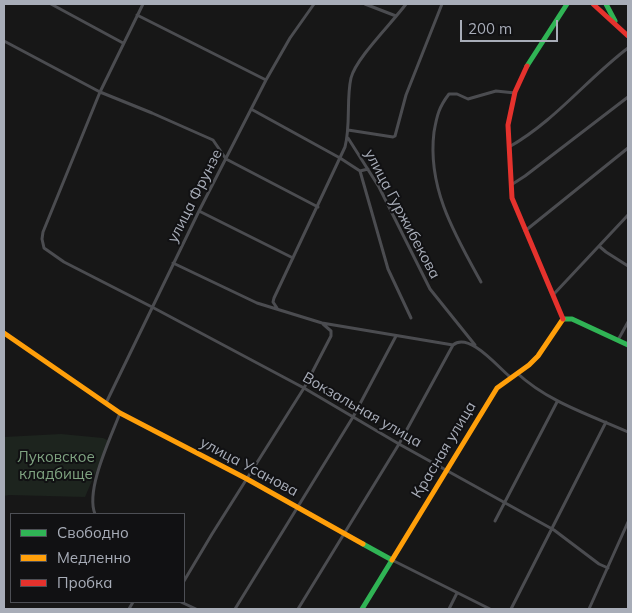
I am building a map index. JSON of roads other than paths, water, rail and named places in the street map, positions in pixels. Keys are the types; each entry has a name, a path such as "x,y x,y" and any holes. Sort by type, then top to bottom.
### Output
{"street":[{"path":"51,4 123,43"},
{"path":"100,92 142,4"},
{"name":"улица Фрунзе","path":"106,404 173,263 266,80 290,38 314,4"},
{"path":"365,4 396,16"},
{"name":"улица Гуржибекова","path":"406,4 361,60 351,78 347,138 368,169 394,215 430,289 478,348 509,376"},
{"path":"348,130 395,136 406,94 442,4"},
{"path":"567,4 534,54 515,93 509,116 510,186 515,208 563,318 572,318 628,345"},
{"path":"593,4 628,36"},
{"path":"606,4 617,25"},
{"path":"137,15 266,80"},
{"path":"4,41 100,92 152,112 213,140 226,159 318,207"},
{"path":"509,147 566,105 628,48"},
{"path":"481,282 457,239 438,190 433,171 433,142 437,116 440,105 449,94 457,94 468,99 496,91 515,93"},
{"name":"Вокзальная улица","path":"100,92 42,238 44,248 64,262 304,388 399,444 553,529 608,568"},
{"path":"510,186 628,97"},
{"path":"251,110 340,158 360,171 368,169"},
{"path":"280,310 275,306 274,298 318,207 347,138"},
{"path":"525,231 628,148"},
{"name":"улица Гуржибекова","path":"360,171 388,269 410,318"},
{"path":"199,211 293,258"},
{"path":"553,295 628,215"},
{"path":"600,246 628,266"},
{"path":"173,263 257,303 322,323 453,345 462,341 478,348"},
{"name":"Красная улица","path":"362,609 491,397 509,376 517,373 534,360 563,318"},
{"path":"618,340 628,322"},
{"path":"185,579 304,388 331,336 331,331 322,323"},
{"name":"улица Усанова","path":"4,333 120,413 247,479 392,560 490,609"},
{"path":"235,609 353,417 396,336"},
{"path":"298,609 399,444 453,345"},
{"path":"517,373 557,402 628,432"},
{"path":"495,521 557,402"},
{"path":"95,513 92,496 120,413"},
{"path":"512,609 606,422"},
{"path":"589,609 628,522"},
{"path":"449,609 457,593"},
{"path":"187,607 196,609"}],"park label":[{"name":"Луковское кладбище","path":"56,466"}]}
